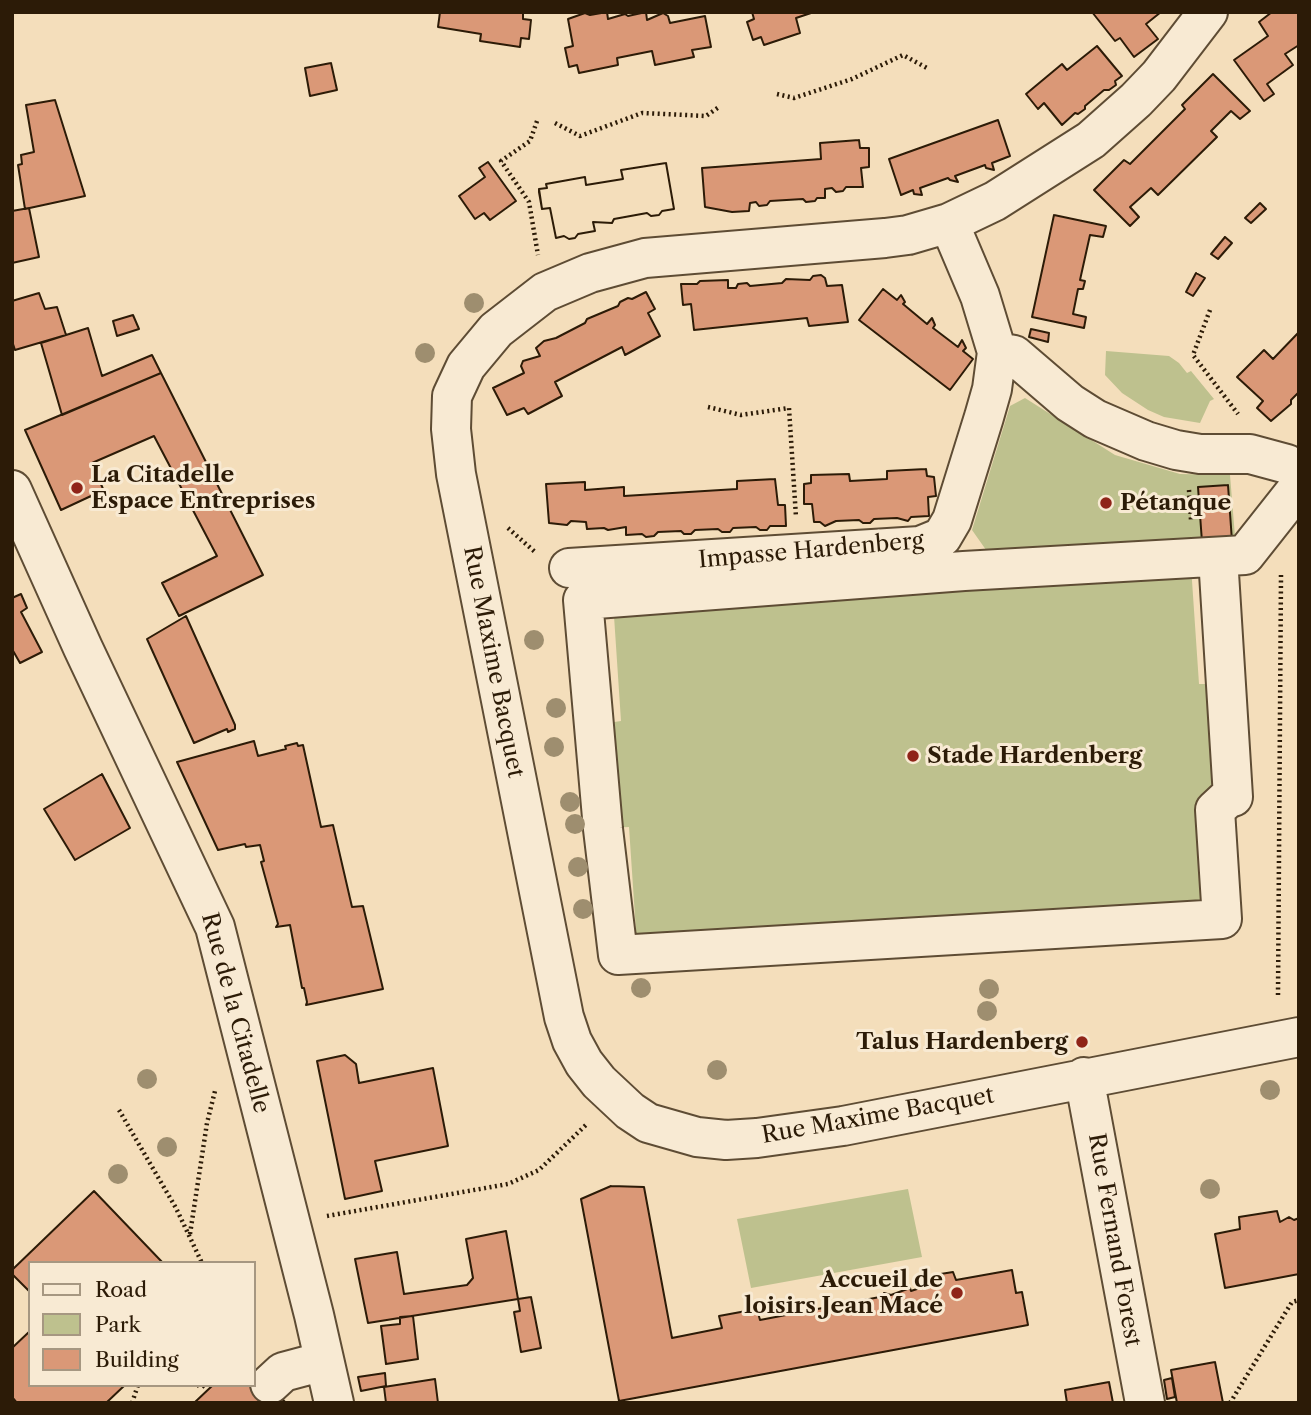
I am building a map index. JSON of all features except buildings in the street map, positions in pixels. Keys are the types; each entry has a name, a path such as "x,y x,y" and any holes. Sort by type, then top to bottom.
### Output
{"street":[{"name":"Rue Maxime Bacquet","path":"1208,12 1159,76 1091,140 995,201 950,223 896,236 645,258 590,273 545,292 496,330 458,379 452,396 451,410 456,474 564,1017 572,1041 584,1063 615,1097 648,1123 697,1136 726,1140 757,1138 843,1126 1299,1037"},
{"path":"950,223 981,296 997,352 1014,355 1070,403 1095,419 1146,441 1200,454 1250,454 1295,473 1244,555 937,573 583,600 603,829 618,955 1222,919 1215,810 1229,797 1233,797 1218,557"},
{"name":"Impasse Hardenberg","path":"569,568 932,543 942,537 952,520 992,389 997,352"},
{"name":"Rue de la Citadelle","path":"12,490 83,648 215,927 334,1403"},
{"name":"Rue Fernand Forest","path":"1084,1077 1145,1403"},
{"path":"270,1384 283,1372 324,1361"}],"path":[{"path":"777,94 794,98 852,79 903,55 927,68"},
{"path":"555,123 580,136 642,113 706,116 719,107"},
{"path":"537,121 530,141 501,162 530,202 540,268"},
{"path":"1210,310 1193,355 1242,418"},
{"path":"708,407 741,415 789,408 797,528"},
{"path":"1278,995 1281,574"},
{"path":"190,1236 207,1123 215,1090"},
{"path":"119,1110 190,1236 201,1261"},
{"path":"335,1215 508,1184 539,1170 577,1134"},
{"path":"1230,1403 1292,1301 1299,1300"}],"green space":[{"path":"1106,351 1169,356 1187,373 1191,371 1214,399 1210,401 1200,423 1164,417 1122,393 1105,375"},
{"name":"Pétanque","path":"1025,398 1115,455 1180,474 1230,475 1236,549 991,557 972,530 1010,406"},
{"name":"Stade Hardenberg","path":"1191,566 1199,684 1219,684 1225,789 1205,791 1212,912 637,946 629,827 608,828 601,724 621,721 613,601"},
{"path":"908,1189 922,1257 751,1288 737,1219"}],"place":[{"name":"La Citadelle Espace Entreprises","path":"77,488"},
{"name":"Pétanque","path":"1106,503"},
{"name":"Stade Hardenberg","path":"913,756"},
{"name":"Talus Hardenberg","path":"1082,1042"},
{"name":"Accueil de loisirs Jean Macé","path":"957,1293"}]}
